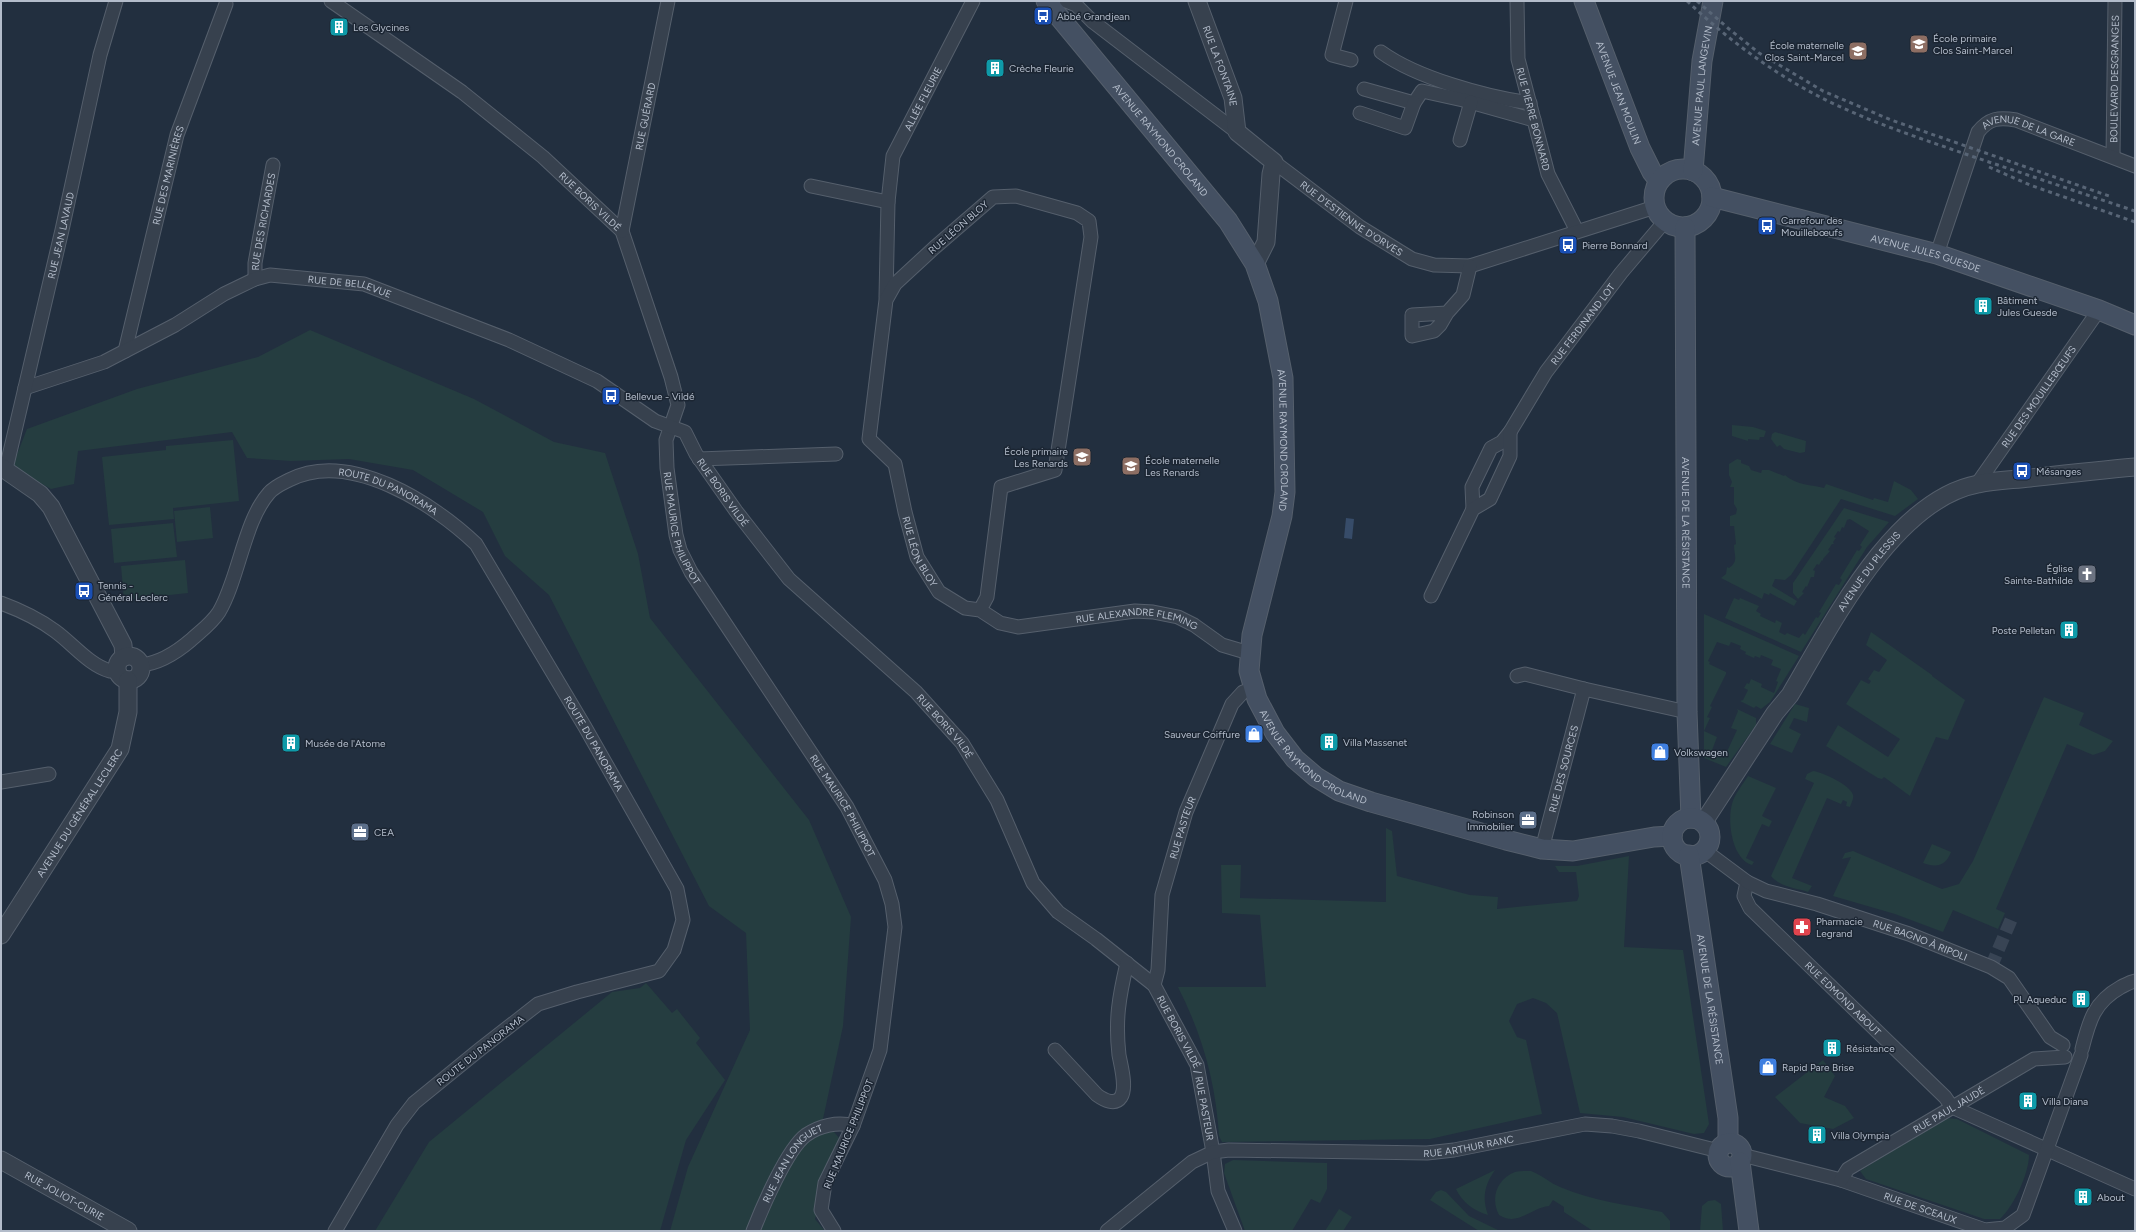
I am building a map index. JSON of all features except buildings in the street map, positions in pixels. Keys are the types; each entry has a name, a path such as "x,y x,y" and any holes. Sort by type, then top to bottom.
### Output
{"main road":[{"name":"AVENUE RAYMOND CROLAND","path":"1046,1 1063,10 1228,221 1255,264 1268,301 1283,378 1285,492 1282,516 1252,635 1249,653 1249,671 1254,688 1275,733 1295,759 1316,777 1339,791 1370,802 1542,849 1573,851 1654,837 1672,836"},
{"name":"AVENUE JEAN MOULIN","path":"1584,1 1640,148 1652,172 1659,181"},
{"name":"AVENUE PAUL LANGEVIN","path":"1693,171 1701,69 1712,1"},
{"path":"1674,170 1693,171 1706,181 1712,197 1711,206 1704,217 1694,225 1678,227 1660,214 1654,198 1659,181 1674,170"},
{"name":"AVENUE JULES GUESDE","path":"1712,197 1937,254 2099,310 2135,325"},
{"name":"AVENUE DE LA RÉSISTANCE","path":"1685,227 1687,712 1697,820"},
{"path":"1697,820 1707,827 1709,839 1696,853 1678,851 1675,847 1672,836 1676,825 1680,821 1697,820"},
{"name":"AVENUE DE LA RÉSISTANCE","path":"1696,853 1728,1118 1732,1156 1736,1231"},
{"name":"AVENUE DE LA RÉSISTANCE","path":"1732,1156 1749,1231"}],"street":[{"name":"RUE JEAN LAVAUD","path":"3,468 25,388 100,55 116,1"},
{"name":"RUE BORIS VILDÉ","path":"331,1 462,92 543,157 622,231 671,376 678,405 670,426 685,432 699,459 736,511 789,579 916,692 962,743 997,800 1033,883 1058,912 1154,985"},
{"name":"RUE GUÉRARD","path":"622,231 668,1"},
{"name":"ALLÉE FLEURIE","path":"886,300 888,202 893,156 973,1"},
{"name":"RUE LA FONTAINE","path":"1197,1 1233,98 1236,132"},
{"path":"1346,1 1332,55 1351,60"},
{"name":"RUE PIERRE BONNARD","path":"1517,1 1518,59 1548,174 1577,231"},
{"name":"BOULEVARD DESGRANGES","path":"2113,156 2115,1"},
{"name":"RUE DES MARINIÈRES","path":"125,351 177,135 226,4"},
{"name":"RUE D'ESTIENNE D'ORVES","path":"1063,10 1076,5 1092,21 1274,162 1360,227 1412,259 1434,264 1470,266 1577,231 1660,214"},
{"name":"RUE D'ESTIENNE D'ORVES","path":"1063,10 1065,9 1092,21"},
{"path":"1381,52 1395,62 1453,85 1501,99 1530,103"},
{"path":"1364,89 1414,103"},
{"path":"1360,113 1405,128 1414,103 1422,91 1471,102 1534,120"},
{"path":"1460,140 1471,102"},
{"name":"AVENUE DE LA GARE","path":"1937,254 1978,132 1985,123 1994,119 2005,118 2016,120 2113,156 2135,166"},
{"path":"1255,264 1266,242 1270,174 1274,162"},
{"name":"RUE DES RICHARDES","path":"254,279 255,263 273,165"},
{"path":"811,186 888,202"},
{"name":"RUE LÉON BLOY","path":"1016,196 1077,213 1089,221 1091,237 1055,470 1001,487 988,597 980,610 965,608 939,592 917,557 895,464 869,439 886,300 895,284 993,197 1016,196"},
{"name":"RUE FERDINAND LOT","path":"1431,596 1473,509 1472,487 1491,448 1502,442 1510,432 1546,372 1621,272 1660,214"},
{"path":"1447,313 1463,295 1470,266"},
{"name":"RUE DE BELLEVUE","path":"25,388 104,362 175,326 224,294 254,279 270,275 364,284 523,347 597,381 655,421 670,426"},
{"name":"RUE DES MOUILLEBŒUFS","path":"1977,484 2099,310"},
{"name":"RUE MAURICE PHILIPPOT","path":"670,426 666,440 666,464 676,535 680,550 691,572 847,807 884,880 892,904 895,927 880,1050 853,1126 825,1183 820,1210 834,1231"},
{"path":"1473,509 1490,499 1510,456 1510,432"},
{"path":"699,459 836,454"},
{"name":"AVENUE DU PLESSIS","path":"1697,820 1770,718 1790,695 1839,615 1885,545 1913,519 1942,498 1977,484 2135,467"},
{"path":"1,603 21,610 55,631 100,668 110,671 120,662 134,657 141,665 138,676 128,680 121,678 120,662 124,645 51,508 40,494 3,468"},
{"name":"ROUTE DU PANORAMA","path":"141,665 151,664 177,652 204,628 218,613 228,594 256,512 269,492 298,475 323,470 355,474 386,483 454,523 476,544 585,727 677,889 683,920 674,950 659,971 577,992 538,1004 478,1050 414,1103 397,1125 335,1231"},
{"name":"RUE ALEXANDRE FLEMING","path":"980,610 1000,623 1018,627 1135,611 1152,612 1178,617 1194,625 1222,644 1249,653"},
{"path":"1517,676 1525,674 1687,712"},
{"name":"AVENUE DU GÉNÉRAL LECLERC","path":"1,935 120,749 128,712 128,680"},
{"name":"RUE PASTEUR","path":"1154,985 1158,970 1162,895 1186,812 1232,704 1243,692 1254,688"},
{"name":"RUE DES SOURCES","path":"1542,849 1584,689"},
{"path":"1,782 49,774"},
{"path":"1696,853 1747,882"},
{"name":"RUE BAGNO À RIPOLI","path":"1747,882 1766,891 1817,904 1909,934 1991,967 2009,978 2050,1037 2064,1051"},
{"name":"RUE EDMOND ABOUT","path":"1747,882 1744,896 1750,908 1945,1097 1952,1107 2045,1150 2135,1189"},
{"path":"1055,1050 1097,1095 1105,1101 1113,1102 1120,1098 1124,1091 1118,1043 1117,1009 1127,963"},
{"name":"RUE DE SCEAUX","path":"1732,1156 1841,1180 1985,1230 2006,1228 2023,1215 2045,1150 2082,1052 2087,1028 2098,1004 2107,995 2134,981"},
{"name":"RUE BORIS VILDÉ / RUE PASTEUR","path":"1154,985 1197,1065 1213,1152 1218,1191 1235,1231"},
{"path":"2070,1039 2076,1039 2081,1043 2082,1052 2073,1060 2064,1051 2070,1039"},
{"name":"RUE PAUL JAUDÉ","path":"1841,1180 1848,1169 2034,1059 2064,1051"},
{"name":"RUE JEAN LONGUET","path":"753,1231 787,1159 806,1135 827,1126 845,1123 853,1126"},
{"name":"RUE ARTHUR RANC","path":"1107,1231 1192,1162 1213,1152 1229,1150 1397,1154 1442,1152 1585,1124 1612,1126 1639,1131 1732,1156"},
{"name":"RUE JOLIOT-CURIE","path":"1,1160 128,1231"}],"green space":[{"path":"310,330 474,399 554,442 605,453 638,554 650,618 809,820 851,917 843,1026 823,1119 840,1139 815,1219 825,1231 670,1231 688,1167 750,1030 746,933 709,906 549,595 505,556 483,512 413,470 349,459 291,461 247,458 232,432 78,451 74,484 51,489 12,467 27,429 137,389 258,357"},
{"path":"1732,425 1753,427 1766,431 1764,437 1760,437 1759,440 1748,439 1748,441 1732,436"},
{"path":"1775,432 1806,441 1805,452 1800,453 1784,449 1780,445 1777,447 1771,439 1772,434"},
{"path":"233,440 239,501 173,508 174,519 109,525 102,457 166,450 166,446"},
{"path":"1737,459 1741,460 1741,463 1749,466 1751,470 1761,473 1762,470 1769,470 1784,476 1785,475 1799,483 1824,488 1826,484 1873,500 1874,498 1888,502 1894,481 1911,490 1918,499 1895,516 1841,499 1791,575 1785,580 1775,579 1772,586 1797,601 1794,606 1770,593 1769,595 1764,593 1762,599 1721,578 1726,574 1727,567 1729,568 1735,561 1734,545 1736,544 1734,526 1730,526 1730,516 1736,514 1737,509 1734,504 1734,487 1730,487 1732,482 1729,475 1729,464"},
{"path":"210,507 213,538 177,542 174,511"},
{"path":"1844,508 1889,522 1867,547 1801,652 1725,618 1734,598 1739,600 1740,598 1759,606 1756,611 1761,614 1760,616 1775,623 1776,620 1782,623 1779,632 1785,635 1787,633 1799,638 1803,633 1805,635 1816,617 1818,618 1821,613 1819,612 1836,584 1839,585 1842,580 1840,578 1857,550 1859,551 1862,547 1860,545 1869,531 1850,519 1847,520 1844,528 1842,527 1840,532 1838,531 1834,537 1836,538 1833,542 1834,544 1832,544 1828,550 1830,551 1823,561 1822,560 1819,565 1817,564 1813,570 1815,571 1814,577 1811,577 1807,587 1806,586 1802,592 1804,593 1798,599 1793,593 1793,583"},
{"path":"173,523 177,557 114,563 111,529"},
{"path":"185,560 188,593 124,600 121,566"},
{"path":"1704,614 1799,656 1770,702 1761,709 1756,706 1754,708 1740,701 1743,700 1748,690 1744,688 1747,683 1749,684 1751,679 1762,684 1761,687 1774,693 1778,682 1776,681 1781,669 1771,665 1773,660 1761,655 1760,658 1755,656 1754,658 1745,654 1746,652 1740,649 1741,646 1731,642 1729,646 1717,642 1708,661 1710,662 1709,664 1726,672 1726,674 1710,706 1712,707 1707,717 1710,718 1704,731"},
{"path":"1871,632 1965,700 1948,740 1936,737 1910,796 1884,777 1882,779 1878,778 1826,746 1838,725 1888,757 1900,739 1846,704 1861,680 1869,684 1871,681 1868,679 1874,670 1879,672 1887,660 1866,645"},
{"path":"2044,697 2084,713 2079,725 2113,741 2105,751 2093,755 2067,744 1996,909 2005,913 1998,929 1953,910 1943,932 1895,914 1833,896 1851,857 1842,859 1845,853 1853,851 1942,889 1959,884 1973,861"},
{"path":"1795,704 1809,708 1807,722 1794,718 1789,728 1801,734 1792,753 1770,744"},
{"path":"1737,709 1756,718 1756,725 1726,767 1704,758 1704,731 1717,737 1711,753 1724,758 1737,730 1731,728 1738,711"},
{"path":"1813,771 1829,776 1842,783 1851,791 1853,800 1850,807 1846,806 1847,802 1843,800 1841,804 1827,798 1792,878 1812,886 1808,892 1783,885 1771,876 1814,783 1805,779 1807,774"},
{"path":"1748,776 1776,788 1762,816 1772,821 1769,827 1762,824 1746,858 1754,862 1752,865 1745,861 1736,848 1730,820 1733,801"},
{"path":"1386,828 1392,831 1397,876 1470,895 1498,897 1497,909 1577,901 1579,896 1576,872 1559,872 1555,866 1577,866 1629,856 1624,947 1683,950 1709,1124 1704,1133 1694,1134 1623,1117 1580,1113 1557,1013 1546,1003 1533,998 1517,1004 1509,1021 1517,1037 1526,1040 1542,1114 1430,1139 1222,1142 1219,1136 1215,1097 1201,1041 1187,1005 1178,987 1266,987 1260,915 1222,913 1221,865 1241,865 1240,898 1386,902"},
{"path":"1932,844 1951,852 1949,857 1940,865 1928,865 1923,863"},
{"path":"646,983 672,1013 677,1009 700,1038 696,1043 725,1080 686,1140 660,1231 375,1231 429,1142 612,992 640,988"},
{"path":"1823,1060 1835,1076 1824,1097 1845,1106 1854,1118 1833,1129 1800,1123 1775,1097"},
{"path":"1946,1118 1957,1119 2029,1155 2024,1180 2020,1189 2000,1219 1984,1219 1866,1179 1860,1171"},
{"path":"1233,1160 1327,1163 1327,1189 1320,1203 1311,1199 1292,1231 1245,1231 1224,1173 1225,1164"},
{"path":"1495,1170 1488,1181 1485,1192 1485,1203 1488,1215 1469,1205 1456,1189"},
{"path":"1531,1171 1572,1192 1611,1202 1662,1212 1670,1221 1670,1231 1593,1231 1564,1212 1564,1207 1553,1200 1549,1206 1542,1207 1518,1218 1512,1219 1499,1215 1496,1209 1495,1196 1500,1184 1509,1175 1515,1172"},
{"path":"1441,1190 1446,1192 1469,1216 1500,1231 1479,1231 1430,1200 1436,1192"},
{"path":"1715,1200 1721,1204 1723,1231 1700,1231 1702,1206 1708,1201"},
{"path":"1339,1209 1352,1217 1343,1231 1325,1231"}],"water":[{"path":"1346,518 1354,519 1352,539 1344,538"}],"tunnel":[{"path":"1991,967 2011,920"}],"railway":[{"path":"1687,1 1726,35 1768,66 1798,85 1840,107 1884,125 1974,157 2135,211"},
{"path":"1697,1 1759,53 1823,91 1891,120 2109,196"},
{"path":"1989,167 2030,185 2135,222"}],"place":[{"name":"Abbé Grandjean","path":"1043,16"},
{"name":"Les Glycines","path":"339,27"},
{"name":"École primaire Clos Saint-Marcel","path":"1919,44"},
{"name":"École maternelle Clos Saint-Marcel","path":"1858,51"},
{"name":"Crèche Fleurie","path":"995,68"},
{"name":"Carrefour des Mouillebœufs","path":"1767,226"},
{"name":"Pierre Bonnard","path":"1568,245"},
{"name":"Bâtiment Jules Guesde","path":"1983,306"},
{"name":"Bellevue - Vildé","path":"611,396"},
{"name":"École primaire Les Renards","path":"1082,457"},
{"name":"École maternelle Les Renards","path":"1131,466"},
{"name":"Mésanges","path":"2022,471"},
{"name":"Église Sainte-Bathilde","path":"2087,574"},
{"name":"Tennis - Général Leclerc","path":"84,591"},
{"name":"Poste Pelletan","path":"2069,630"},
{"name":"Sauveur Coiffure","path":"1254,734"},
{"name":"Villa Massenet","path":"1329,742"},
{"name":"Musée de l'Atome","path":"291,743"},
{"name":"Volkswagen","path":"1660,752"},
{"name":"Robinson Immobilier","path":"1528,820"},
{"name":"CEA","path":"360,832"},
{"name":"Pharmacie Legrand","path":"1802,927"},
{"name":"PL Aqueduc","path":"2081,999"},
{"name":"Résistance","path":"1832,1048"},
{"name":"Rapid Pare Brise","path":"1768,1067"},
{"name":"Villa Diana","path":"2028,1101"},
{"name":"Villa Olympia","path":"1817,1135"},
{"name":"About","path":"2083,1197"}]}
